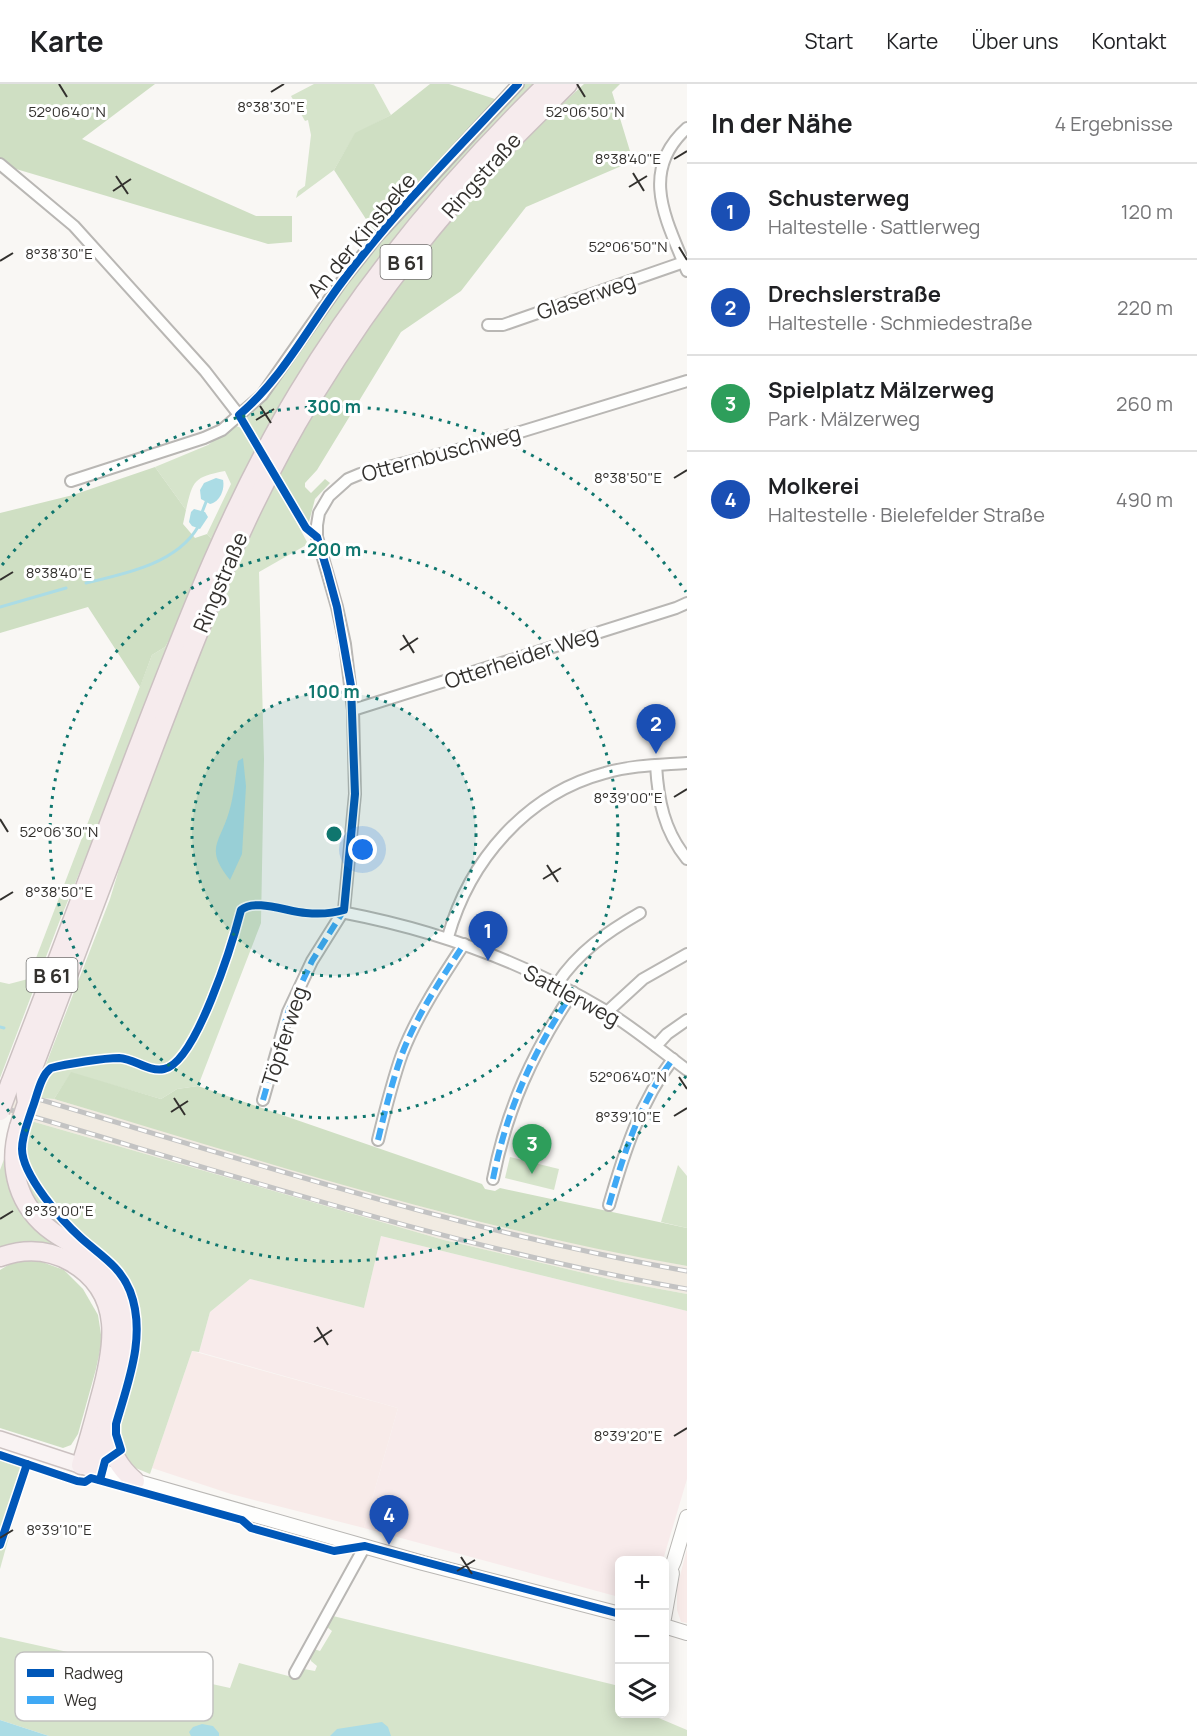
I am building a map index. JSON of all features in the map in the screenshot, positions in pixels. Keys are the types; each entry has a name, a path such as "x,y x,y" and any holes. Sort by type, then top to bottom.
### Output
{"highway":[{"name":"Ringstraße","path":"0,1153 7,1114 200,629 298,393 328,345 385,265 464,169 547,84"},
{"name":"Ringstraße","path":"267,463 346,344 397,273 482,171 568,84"},
{"name":"B 61","path":"7,1114 14,1143 13,1160 20,1192 28,1206 52,1232 105,1267 116,1282 128,1316 124,1361 106,1430 87,1467"},
{"path":"0,1257 27,1250 44,1251 62,1257 80,1267 93,1279 103,1294 111,1314 113,1335 110,1364 87,1467"},
{"path":"106,1430 114,1455 123,1470 135,1481"}],"main road":[{"path":"0,1439 87,1467"}],"street":[{"name":"An der Kinsbeke","path":"71,481 204,438 222,430 262,395 342,281 377,237 518,84"},
{"path":"686,265 661,202 659,185 664,157 671,145 687,128"},
{"path":"0,164 45,200 81,234 205,371 239,415"},
{"name":"Glaserweg","path":"489,325 503,325 686,265"},
{"name":"Otternbuschweg","path":"344,910 355,794 354,710 349,666 339,616 317,537 319,513 329,496 336,487 360,474 481,444 687,381"},
{"name":"Otterheider Weg","path":"354,710 687,603"},
{"path":"448,938 462,897 482,861 500,839 532,810 552,796 588,778 625,768 687,763"},
{"path":"656,765 661,807 667,826 687,859"},
{"name":"Sattlerweg","path":"344,910 346,913 448,938 557,984 607,1012 687,1070"},
{"name":"Töpferweg","path":"263,1100 288,1012 312,961 344,910"},
{"path":"557,984 567,969 592,944 640,913"},
{"path":"378,1140 393,1080 403,1052 441,979 464,944"},
{"path":"607,1012 643,979 687,954"},
{"path":"494,1179 500,1143 515,1097 551,1025 573,992"},
{"path":"656,1046 667,1034 687,1020"},
{"path":"609,1205 626,1149 642,1108 673,1059"},
{"path":"87,1467 202,1502 615,1613"},
{"path":"665,1610 674,1561 687,1517"},
{"path":"296,1673 364,1546"},
{"path":"669,1572 674,1561"},
{"path":"669,1628 687,1633"}],"shaded area":[{"path":"0,1085 448,1214 553,1239 687,1266 687,1294 622,1282 444,1240 0,1112"},
{"path":"381,1236 687,1311 687,1479 664,1556 615,1556 615,1596 364,1528 398,1408 199,1352 210,1312 250,1279 364,1308"},
{"path":"192,1351 398,1408 364,1528 231,1494 152,1468"},
{"path":"687,1549 687,1623 681,1622 677,1610 677,1587"}],"green space":[{"path":"0,84 155,84 82,139 256,216 292,216 292,242 268,244 6,166 0,161"},
{"path":"314,84 374,84 391,115 355,134 334,170 296,198 298,191 305,186 311,135 308,120 305,121 291,96"},
{"path":"430,84 449,84 498,100 375,233 334,170 355,133 391,115"},
{"path":"523,84 537,84 260,444 246,421 249,413 266,399 340,293 390,232"},
{"path":"584,84 620,84 612,92 633,161 526,207 461,291 401,332 317,470 305,483 305,487 311,493 325,479 330,483 315,499 309,522 305,524 279,474 333,383 401,282 448,221 505,159"},
{"path":"234,425 241,428 257,450 213,540 207,534 231,484 225,471 207,475 196,482 186,510 155,467 208,445"},
{"path":"155,467 186,510 183,524 195,538 207,534 213,540 192,585 175,630 165,647 152,655 140,687 88,607 0,633 0,513 73,495"},
{"path":"275,481 308,544 259,572 264,759 261,923 198,1086 177,1089 161,1099 71,1073 54,1099 40,1098 47,1079 43,1072 110,899 137,810 193,663"},
{"path":"175,630 108,810 60,920 0,1078 0,982 9,984 28,979 152,655 165,647"},
{"path":"71,1072 161,1099 177,1089 198,1086 482,1184 485,1189 495,1191 500,1188 687,1228 687,1266 607,1251 447,1213 368,1192 54,1099"},
{"path":"31,1121 444,1240 622,1282 687,1294 687,1311 381,1236 364,1308 250,1279 210,1312 199,1352 192,1351 150,1474 126,1464 120,1456 125,1452 118,1431 138,1349 140,1323 137,1302 123,1272 112,1258 79,1233 43,1191 25,1153 25,1137"},
{"path":"9,1146 14,1186 88,1259 117,1339 86,1266 0,1251 0,1170"},
{"path":"20,1149 35,1187 51,1211 82,1242 107,1260 120,1276 129,1295 135,1326 134,1350 115,1420 114,1432 118,1447 116,1449 113,1435 113,1422 131,1339 127,1298 111,1269 98,1256 53,1225 29,1199 20,1173"},
{"path":"510,1157 559,1169 554,1190 505,1178"},
{"path":"678,1165 687,1176 687,1228 661,1222"},
{"path":"34,1259 64,1270 83,1289 98,1315 102,1341 78,1434 71,1445 63,1448 0,1428 0,1270 10,1264"},
{"path":"0,1458 28,1468 0,1569"},
{"path":"333,1616 615,1685 615,1718 659,1718 687,1730 687,1736 49,1736 0,1720 0,1637 68,1652 15,1652 15,1721 213,1721 213,1684 230,1688 239,1663 296,1678 304,1669 315,1671 317,1666 311,1661 310,1656 314,1649 320,1651 332,1631 327,1627"}],"water":[{"path":"216,478 223,480 222,491 217,501 210,504 201,499 200,490 204,483"},
{"path":"194,509 205,512 208,517 200,529 189,522"},
{"path":"243,758 246,786 242,854 230,880 218,860 216,846 231,806 238,761"},
{"path":"0,1720 49,1736 0,1736"},
{"path":"382,1722 388,1727 391,1736 330,1736 337,1729"},
{"path":"202,1724 213,1726 219,1736 191,1736 189,1732 193,1727"}],"waterway":[{"path":"201,515 206,502"},
{"path":"86,583 116,576 163,559 188,540 198,527"},
{"path":"0,607 66,588"},
{"path":"0,1027 4,1028"}],"railway":[{"path":"0,1088 341,1189 427,1212 600,1254 687,1271"},
{"path":"0,1107 255,1183 427,1231 513,1253 687,1289"}],"marked path":[{"path":"263,1100 288,1012 312,961 344,910"},
{"path":"378,1140 395,1075 408,1040 430,997 464,944"},
{"path":"493,1179 506,1128 523,1081 573,992"},
{"path":"609,1205 627,1147 642,1110 661,1075 673,1059"}],"cycle path":[{"path":"100,1480 105,1461 121,1450 116,1434 116,1424 134,1358 137,1324 135,1308 130,1291 121,1275 109,1261 64,1221 44,1197 24,1160 23,1139 41,1081 51,1068 104,1059 119,1058 158,1069 164,1069 176,1062 188,1046 212,999 241,910 255,905 311,913 344,910 355,794 351,686 337,607 317,537 306,528 239,415 282,369 342,282 383,230 518,84"},
{"path":"0,1455 77,1481 85,1482 91,1478 242,1520 251,1528 334,1551 365,1546 615,1613"},
{"path":"0,1545 27,1464"}],"place":[{"name":"Drechslerstraße","path":"656,754"},
{"name":"Schusterweg","path":"488,961"},
{"name":"Spielplatz Mälzerweg","path":"532,1174"},
{"name":"Molkerei","path":"389,1545"}]}
